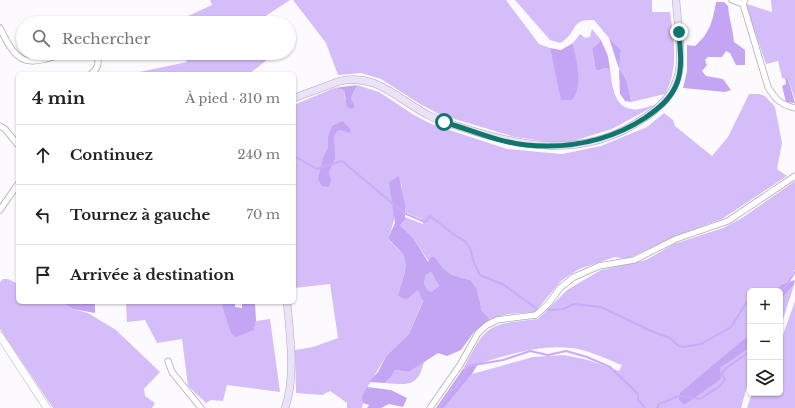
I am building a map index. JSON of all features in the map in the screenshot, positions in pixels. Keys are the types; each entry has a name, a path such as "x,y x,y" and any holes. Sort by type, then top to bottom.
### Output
{"main road":[{"path":"296,97 340,81 348,79 363,80 384,87 430,116 503,140 524,145 560,147 603,140 651,114 663,104 673,92 680,72 681,59 676,0"},
{"path":"285,408 290,390 287,304"}],"street":[{"path":"732,0 744,2 768,87 774,97 784,105 795,108"},
{"path":"0,28 10,49 16,54"},
{"path":"24,60 42,60"},
{"path":"94,72 96,70 99,60"},
{"path":"0,126 5,129 16,143"},
{"path":"430,408 460,365 478,333 487,325 497,320 536,315 549,303 560,288 574,277 599,266 634,260 676,239 728,221 795,176"},
{"path":"0,210 16,187"},
{"path":"0,336 47,408"},
{"path":"168,361 172,372 201,408"}],"shaded area":[{"path":"210,0 290,0 266,16 188,16 212,5"},
{"path":"293,0 506,0 539,44 550,48 555,69 577,68 573,43 580,34 585,38 590,37 592,29 601,40 592,49 596,71 605,68 610,69 614,93 620,103 631,109 640,109 656,105 612,129 573,141 556,143 515,137 441,115 420,104 381,79 361,73 338,75 326,43"},
{"path":"515,0 652,0 652,12 670,12 672,22 674,64 665,94 631,102 629,88 619,69 621,50 594,20 586,20 577,24 570,35 560,43 550,40"},
{"path":"771,0 795,0 795,99 788,79 782,78 778,61 766,64 748,12 747,4 772,12"},
{"path":"716,2 724,2 728,6 734,42 745,50 745,65 736,65 730,53 726,51 722,57 708,57 705,60 707,65 702,71 706,76 723,79 731,90 725,92 683,88 687,71 687,45 695,46 704,36 714,15"},
{"path":"609,38 621,50 619,69"},
{"path":"601,40 608,56 610,69 605,68 596,71 592,49"},
{"path":"573,43 578,72 578,87 572,100 561,100 550,48 561,50"},
{"path":"186,60 267,60 252,72 140,72 187,62"},
{"path":"619,69 629,88 631,102 625,101 620,94"},
{"path":"785,78 788,79 795,103 786,102 782,86 786,84"},
{"path":"357,85 379,92 414,115 431,124 507,149 562,154 601,146 647,127 664,113 673,120 675,126 712,156 728,137 749,94 759,94 765,96 775,107 782,143 777,169 787,176 722,219 678,235 627,259 615,257 579,269 561,281 535,312 508,314 490,319 482,311 477,289 471,280 459,278 441,269 436,258 432,256 429,262 414,239 400,225 405,220 405,217 423,224 422,219 405,212 401,182 395,217 388,238 402,253 405,260 405,270 398,296 406,300 418,289 423,300 409,334 386,356 361,398 363,403 362,408 347,408 347,403 330,391 322,395 296,393 295,350 313,347 338,338 330,284 296,288 296,104 334,88 344,90 345,99 355,106 351,98"},
{"path":"357,85 351,98 355,106 352,109 347,107 344,90 334,88"},
{"path":"343,121 350,129 351,133 340,130 337,131 334,136 335,158 329,172 331,180 329,187 322,186 318,179 323,158 328,148 328,137 332,126"},
{"path":"399,176 405,205 405,220 400,225 414,239 428,262 432,256 436,258 442,267 450,274 471,280 477,289 482,311 490,319 474,332 461,350 447,356 438,353 409,372 395,370 385,383 369,382 378,372 386,356 409,334 423,301 418,290 406,300 398,296 404,276 405,260 402,253 388,238 395,223 389,182","holes":["431,272 439,286 431,292 427,289 424,283 426,275"]},
{"path":"795,181 795,269 788,282 782,284 777,288 747,288 747,338 720,368 747,350 747,387 741,408 444,408 472,374 533,357 564,355 588,360 619,371 622,365 597,355 578,349 558,347 517,353 463,369 484,334 498,325 538,319 567,290 601,270 646,260 674,244 723,228 742,218"},
{"path":"431,272 439,286 431,292 427,289 424,283 426,275"},
{"path":"3,279 8,279 16,283 16,304 64,304 73,309 88,313 116,330 160,372 144,389 145,396 155,403 152,408 53,408 0,329 0,282"},
{"path":"795,280 794,285 783,297 783,288 777,288 782,284"},
{"path":"794,285 783,320 783,297"},
{"path":"795,301 795,408 747,408 751,396 783,396 783,335"},
{"path":"64,304 95,304 95,313 73,309"},
{"path":"126,304 224,304 223,305 231,334 254,330 256,321 270,319 280,392 227,385 223,401 211,400 206,403 188,386 182,339 157,343 145,320 127,322"},
{"path":"235,304 235,307 242,308 242,304 255,304 256,321 254,330 236,337 231,334 222,305"},
{"path":"747,337 747,350 720,368 721,379 684,405 679,400 680,393"},
{"path":"424,362 419,376 411,383 385,383 395,370 409,372"},
{"path":"478,364 472,374 444,408 436,408 463,369"},
{"path":"367,387 391,390 407,398 403,407 389,404 381,408 367,408 369,405 363,403 361,398"}],"waterway":[{"path":"296,157 317,169 342,161 404,213 425,222 430,216 465,241 470,248 474,263 480,275 504,285 536,308"},
{"path":"783,290 795,272"},
{"path":"548,310 563,309 574,304 601,307 651,331 670,338 679,346 684,347 701,344 731,327 747,302"},
{"path":"439,408 450,392 456,387 468,366 503,360 530,351 548,355 566,351 587,357 610,367 638,394 638,400 645,408"},
{"path":"657,408 659,404 679,396 700,399 720,386 725,379 722,374 724,370 747,353"}],"route":[{"path":"444,122 524,145 560,147 603,140 639,122 657,110 673,92 680,72 681,59 679,32"}]}
